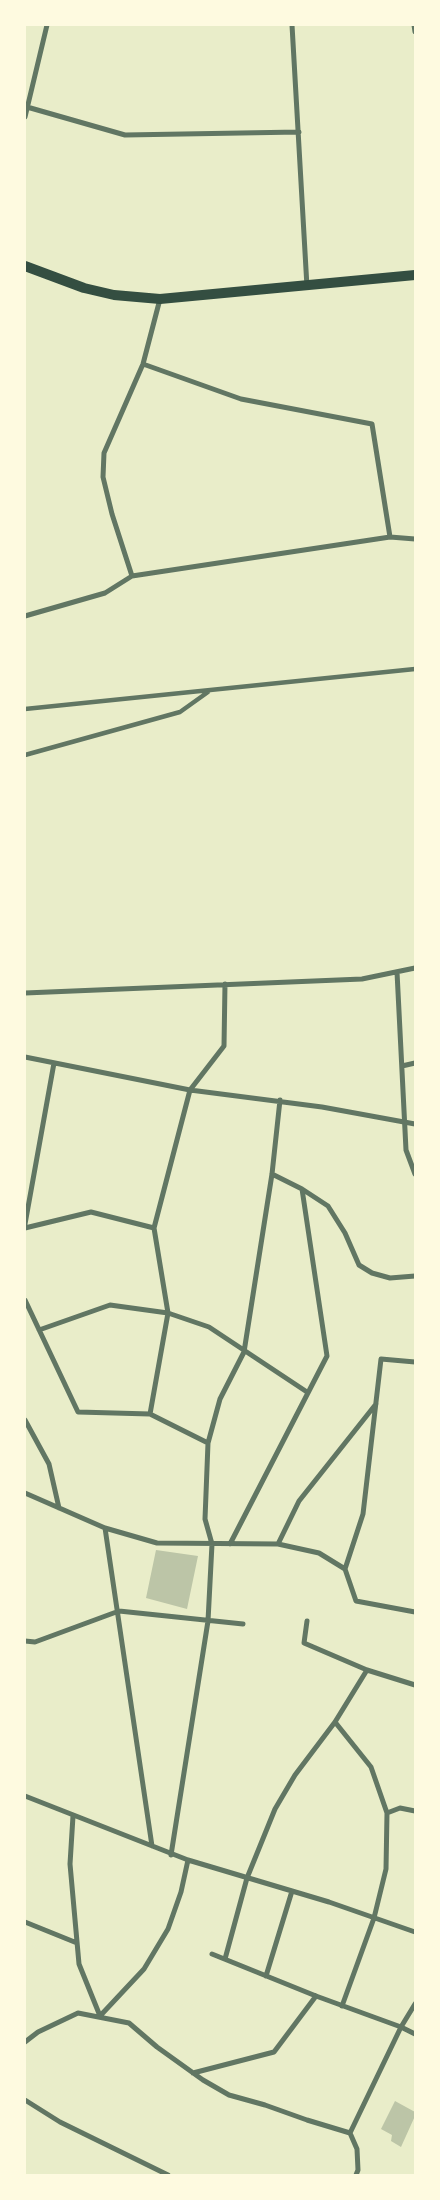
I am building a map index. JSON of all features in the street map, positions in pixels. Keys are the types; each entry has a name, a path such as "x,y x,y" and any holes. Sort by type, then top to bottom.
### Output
{"main road":[{"path":"25,266 91,290 114,295 160,299 415,276"}],"street":[{"path":"25,117 47,25"},
{"path":"292,25 307,287"},
{"path":"414,25 415,32"},
{"path":"28,107 125,135 299,132"},
{"path":"132,576 102,477 104,453 143,364 160,299"},
{"path":"143,364 241,399 372,424 390,537"},
{"path":"25,616 105,593 132,576 390,537 415,540"},
{"path":"25,709 209,692 415,669"},
{"path":"25,755 180,712 209,692"},
{"path":"25,993 362,979 415,968"},
{"path":"397,972 406,1150 415,1173"},
{"path":"150,1414 168,1313 154,1228 190,1090 224,1046 225,984"},
{"path":"25,1057 190,1090 280,1100 415,1124"},
{"path":"25,1224 54,1063"},
{"path":"402,1066 415,1063"},
{"path":"171,1854 208,1621 212,1544 205,1518 208,1443 220,1399 244,1352 272,1174 280,1100"},
{"path":"272,1174 302,1189 328,1206 345,1233 358,1266 372,1273 390,1278 415,1276"},
{"path":"230,1544 327,1356 302,1189"},
{"path":"25,1228 91,1212 154,1228"},
{"path":"25,1300 27,1309 78,1412 150,1414 208,1443"},
{"path":"39,1330 110,1305 168,1313 209,1328 307,1392"},
{"path":"415,1362 381,1358 363,1514 345,1569 356,1601 415,1612"},
{"path":"278,1544 299,1501 376,1404"},
{"path":"25,1420 29,1424 49,1464 58,1508"},
{"path":"25,1493 105,1528 157,1543 278,1544 319,1553 345,1569"},
{"path":"105,1528 152,1846"},
{"path":"25,1642 35,1642 118,1611 243,1624"},
{"path":"307,1621 304,1643 367,1670 415,1685"},
{"path":"225,1960 247,1878 275,1809 295,1774 335,1722 367,1670"},
{"path":"335,1722 371,1767 387,1813 386,1869 374,1918 342,2006"},
{"path":"25,1796 188,1860 292,1891 415,1932"},
{"path":"387,1813 400,1808 415,1810"},
{"path":"73,1816 70,1864 79,1964 100,2016"},
{"path":"100,2016 144,1969 168,1928 181,1892 188,1860"},
{"path":"266,1976 292,1891"},
{"path":"25,1922 77,1943"},
{"path":"212,1954 415,2034"},
{"path":"193,2073 274,2052 316,1996"},
{"path":"356,2175 358,2170 357,2149 350,2133 401,2027 415,2004"},
{"path":"25,2042 38,2032 78,2013 129,2022 157,2047 193,2073 229,2095 350,2133"},
{"path":"25,2100 60,2122 168,2175"}],"building":[{"path":"156,1550 198,1556 187,1609 146,1598"},
{"path":"395,2101 415,2112 401,2147 391,2141 392,2135 381,2129"}]}
